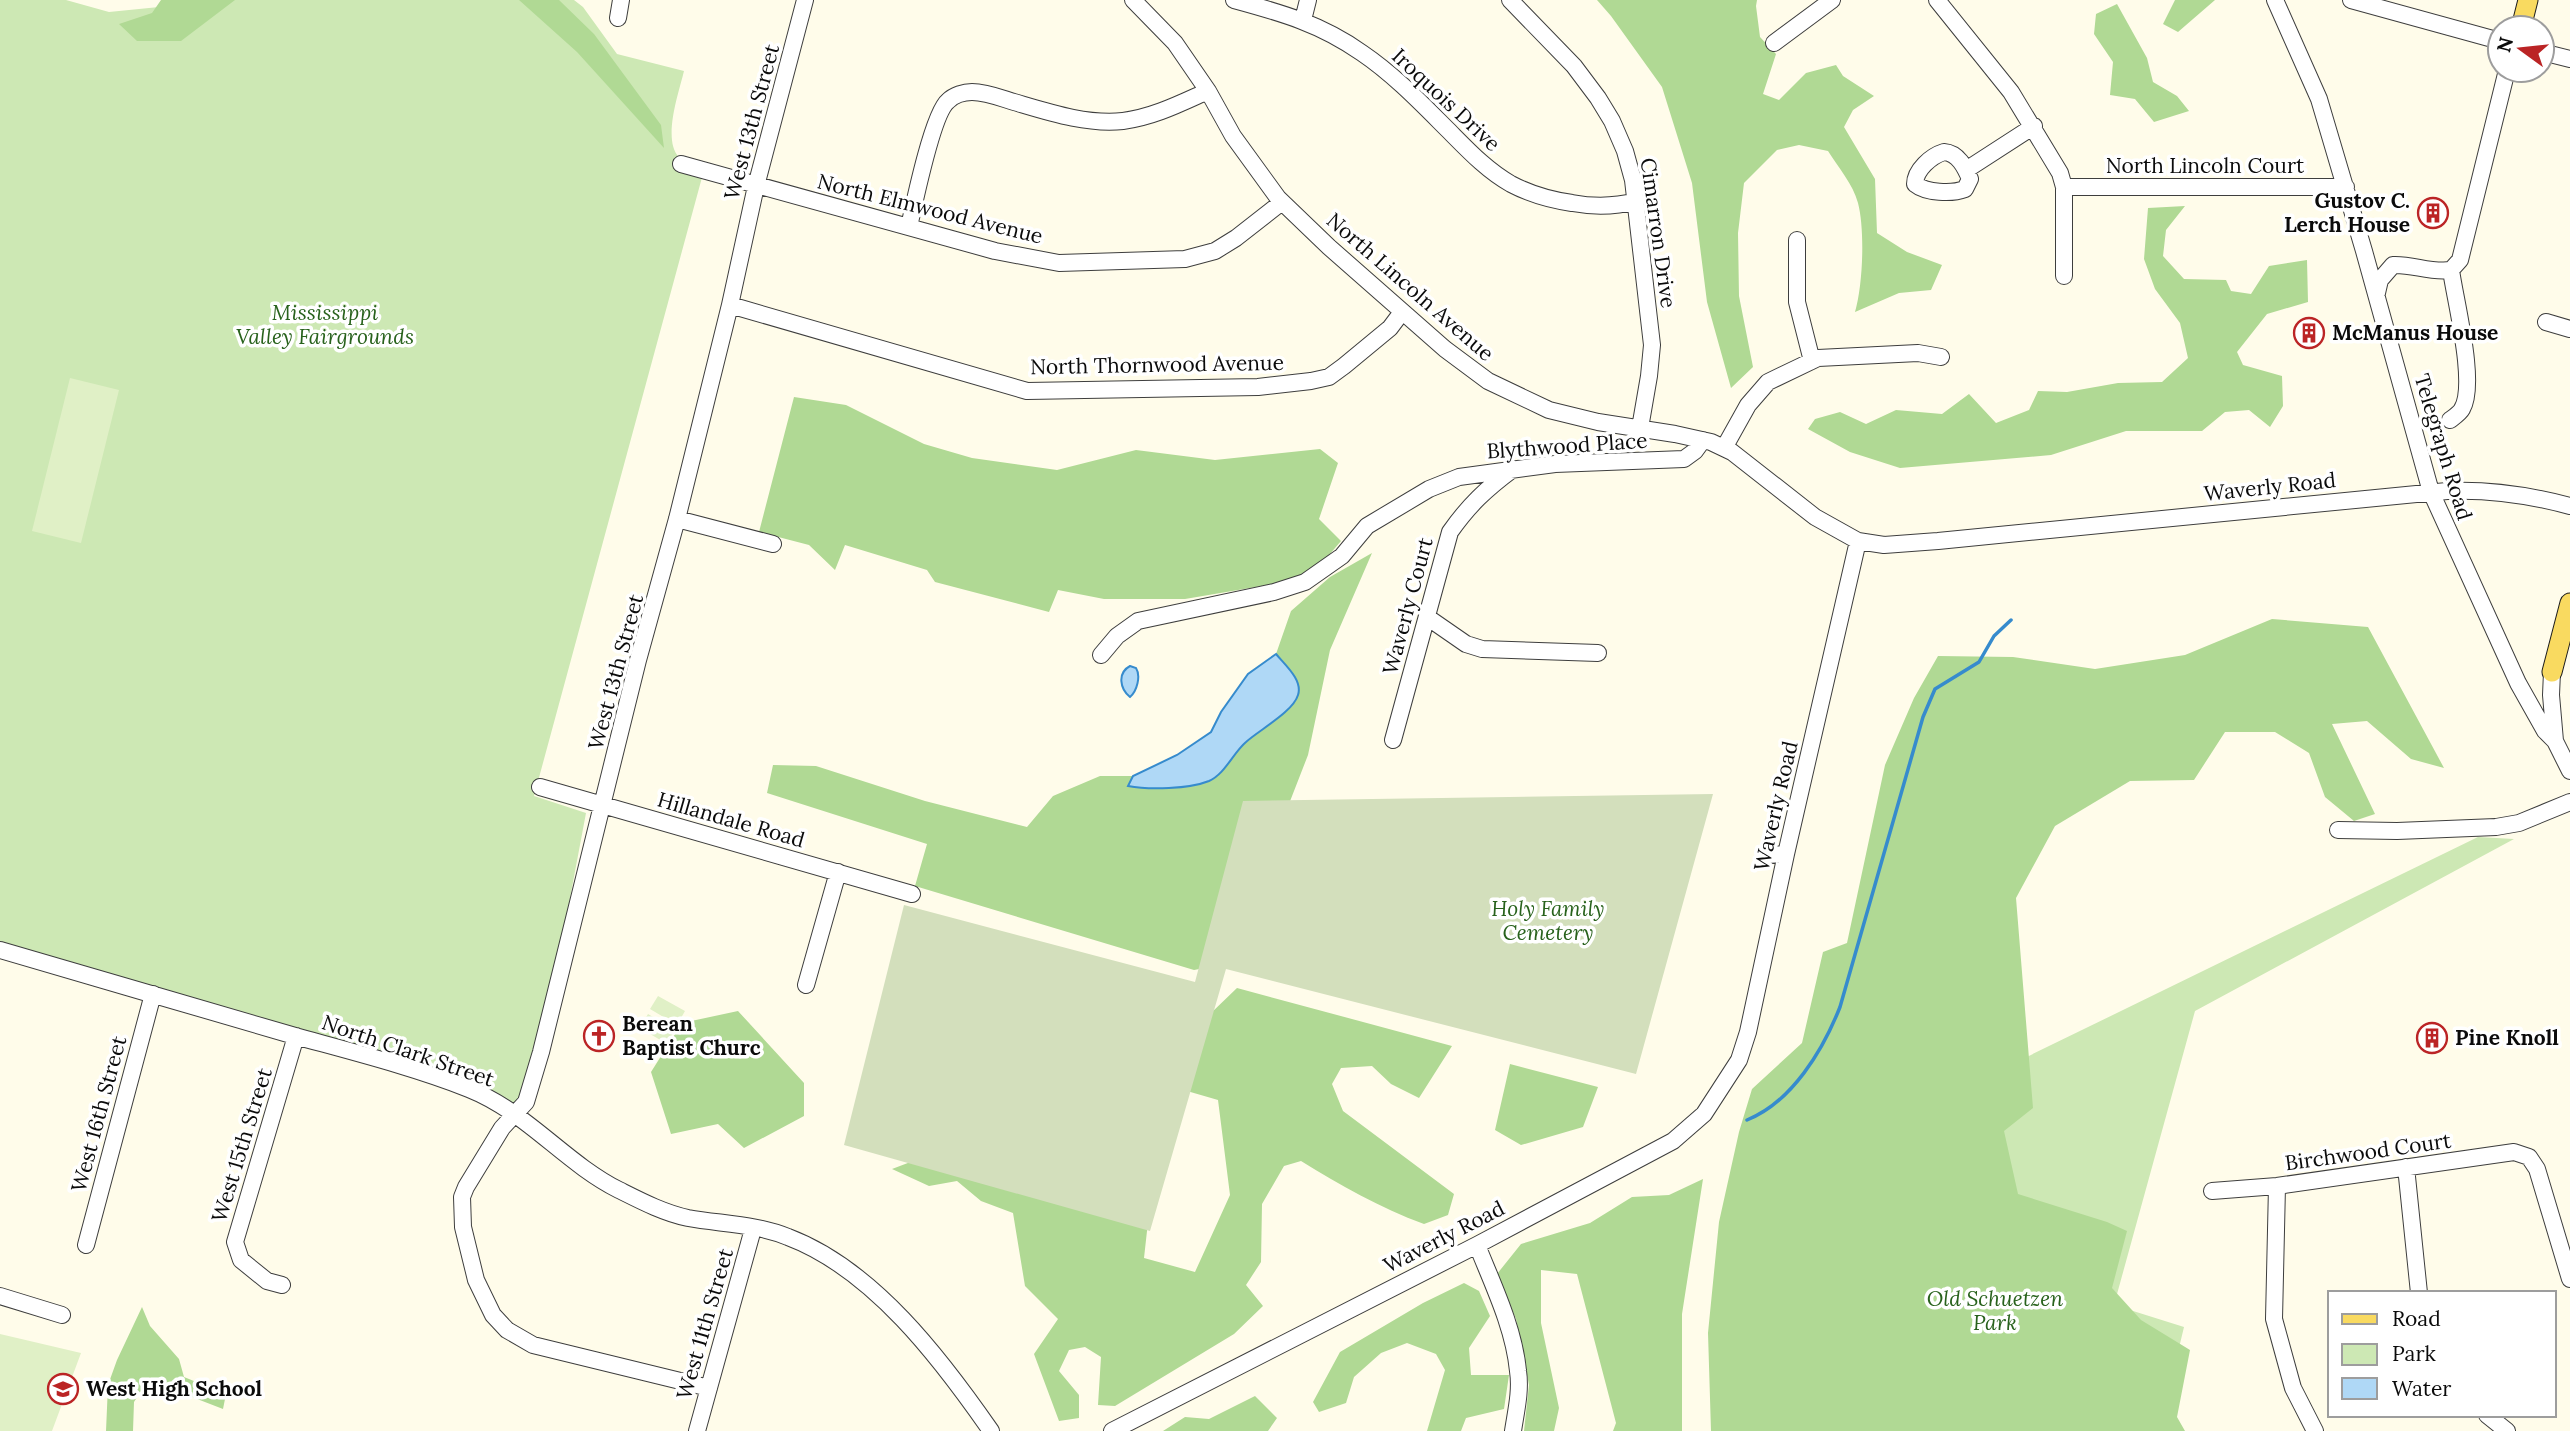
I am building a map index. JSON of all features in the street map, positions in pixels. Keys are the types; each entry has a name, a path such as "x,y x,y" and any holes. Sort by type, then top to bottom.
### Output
{"main road":[{"path":"2552,672 2570,603"}],"street":[{"path":"618,18 621,0"},
{"name":"West 13th Street","path":"709,1388 533,1345 507,1330 493,1315 476,1280 463,1227 462,1197 484,1155 526,1102 541,1052 638,660 677,519 730,306 756,186 806,0"},
{"name":"North Lincoln Avenue","path":"1133,0 1175,43 1208,91 1233,136 1282,202 1445,349 1488,381 1549,410 1598,422 1703,440 1724,448 1815,517 1858,541"},
{"name":"Iroquois Drive","path":"1234,0 1303,20 1332,33 1364,54 1421,103 1485,166 1511,184 1538,195 1591,206 1636,201"},
{"path":"1303,20 1308,0"},
{"name":"Cimarron Drive","path":"1510,0 1574,66 1612,121 1625,151 1636,201 1652,345 1650,376 1640,428"},
{"path":"1774,43 1832,0"},
{"path":"1937,0 1988,61 2034,126 2060,173 2064,187 2064,276"},
{"name":"Telegraph Road","path":"2275,0 2319,99 2431,492 2518,683 2545,731 2563,739 2570,771"},
{"path":"2351,0 2486,37"},
{"path":"2364,251 2371,257 2393,265 2409,265 2431,271 2451,270 2460,260 2504,84"},
{"path":"909,227 930,142 941,112 946,101 961,93 988,94 1051,113 1089,120 1122,121 1174,107 1208,91"},
{"path":"1966,170 2034,126"},
{"name":"North Elmwood Avenue","path":"681,164 995,251 1059,263 1185,259 1214,251 1236,238 1282,202"},
{"name":"North Lincoln Court","path":"2064,187 2346,187"},
{"path":"1797,240 1797,302 1812,361"},
{"path":"2377,297 2380,280 2393,265"},
{"path":"2450,420 2462,409 2466,395 2464,345 2451,270"},
{"name":"North Thornwood Avenue","path":"730,306 1027,391 1258,387 1311,381 1329,377 1344,366 1390,328 1402,312"},
{"path":"2546,322 2570,329"},
{"path":"1724,448 1748,405 1768,382 1818,358 1918,353 1941,357"},
{"name":"Blythwood Place","path":"1101,655 1117,636 1138,621 1274,592 1305,582 1342,556 1367,526 1419,494 1459,477 1555,464 1684,459 1695,452 1703,440"},
{"name":"Waverly Court","path":"1393,740 1450,532 1487,488 1515,468"},
{"name":"Waverly Road","path":"1112,1431 1477,1245 1673,1141 1704,1114 1739,1060 1745,1041 1858,541 1884,545 1938,541 2431,492 2500,491 2570,506"},
{"path":"677,519 773,544"},
{"path":"1426,617 1466,644 1482,649 1598,653"},
{"path":"2518,683 2534,687 2552,672"},
{"path":"2552,672 2551,695 2563,739"},
{"name":"Hillandale Road","path":"540,786 912,894"},
{"path":"2338,830 2397,831 2496,827 2519,823 2570,802"},
{"path":"1767,855 1786,854"},
{"path":"806,985 838,872"},
{"name":"North Clark Street","path":"1,954 153,994 470,1089 515,1114 588,1171 617,1189 665,1212 789,1237 827,1256 852,1273 928,1347 991,1431"},
{"name":"West 16th Street","path":"86,1245 153,994"},
{"name":"West 15th Street","path":"282,1285 267,1281 242,1260 235,1242 296,1036"},
{"name":"Birchwood Court","path":"2212,1191 2277,1186 2514,1152 2529,1157 2537,1169 2570,1279"},
{"path":"2406,1167 2419,1291"},
{"path":"2277,1186 2274,1319 2293,1388 2315,1431"},
{"name":"West 11th Street","path":"697,1431 753,1229"},
{"path":"1477,1245 1507,1324 1518,1370 1519,1395 1513,1431"},
{"path":"0,1296 62,1315"},
{"path":"2490,1417 2507,1431"}],"green space":[{"name":"Mississippi Valley Fairgrounds","path":"0,0 66,0 109,12 159,7 182,0 574,0 583,7 617,54 684,71 673,116 674,149 687,163 704,170 534,796 586,813 541,1052 515,1114 499,1104 0,950"},
{"path":"161,0 235,0 181,41 137,41 119,24 152,13"},
{"path":"519,0 559,0 594,34 661,125 664,148 577,52"},
{"path":"1597,0 1757,0 1760,37 1776,54 1763,94 1779,100 1806,73 1836,65 1843,76 1874,96 1853,110 1844,127 1875,179 1877,233 1907,252 1942,265 1931,290 1899,293 1855,312 1860,287 1862,242 1860,214 1853,189 1828,151 1799,145 1777,150 1744,183 1738,233 1739,296 1753,367 1731,388 1707,302 1692,183 1662,87"},
{"path":"2175,0 2215,0 2178,32 2163,24"},
{"path":"2117,4 2147,58 2153,82 2177,96 2189,111 2154,122 2135,99 2110,95 2113,62 2094,34 2096,14"},
{"path":"2185,206 2166,230 2163,256 2184,279 2226,280 2231,291 2251,294 2269,266 2307,260 2308,302 2267,314 2237,352 2243,365 2282,376 2283,406 2270,427 2249,410 2225,412 2202,431 2126,431 2051,455 1900,468 1850,452 1808,429 1815,419 1840,412 1866,424 1896,410 1942,414 1969,394 1996,423 2029,410 2038,391 2067,392 2118,383 2162,382 2188,358 2180,323 2155,289 2144,259 2148,208"},
{"path":"70,378 119,390 81,543 32,531"},
{"path":"794,397 846,405 924,444 972,458 1057,470 1136,450 1215,460 1320,449 1338,463 1319,519 1341,541 1317,569 1280,583 1185,599 1104,599 1058,590 1049,612 935,582 927,570 845,545 835,570 809,545 759,532"},
{"path":"1372,553 1330,650 1308,755 1287,809 1210,967 1194,970 915,886 927,844 767,793 773,765 816,766 925,801 1027,827 1053,796 1100,776 1133,776 1129,786 1217,776 1244,743 1292,706 1298,682 1276,654 1291,611 1330,577"},
{"path":"2272,619 2368,627 2444,768 2411,759 2367,721 2332,724 2375,814 2354,821 2325,797 2309,753 2275,732 2225,732 2194,780 2130,781 2055,826 2016,898 2033,1108 2004,1131 2018,1194 2127,1231 2112,1288 2141,1320 2190,1350 2177,1417 2185,1431 1711,1431 1708,1333 1719,1222 1739,1132 1752,1089 1802,1043 1823,952 1847,943 1885,765 1914,698 1938,656 2013,657 2095,669 2185,655"},
{"name":"Holy Family Cemetery","path":"1713,794 1636,1074 1226,969 1150,1231 844,1145 904,905 1195,982 1243,801"},
{"name":"Old Schuetzen Park","path":"2478,837 2514,839 2195,1011 2114,1305 2184,1327 2159,1431 1842,1431 1844,1146"},
{"path":"1237,988 1452,1046 1419,1098 1391,1084 1372,1066 1341,1068 1332,1084 1343,1111 1454,1194 1448,1215 1424,1224 1361,1196 1301,1161 1284,1166 1262,1204 1261,1262 1246,1285 1263,1306 1234,1334 1115,1406 1098,1405 1101,1357 1085,1347 1069,1350 1059,1371 1079,1395 1079,1418 1059,1421 1034,1354 1058,1319 1025,1286 1013,1213 981,1201 957,1181 929,1186 892,1169 921,1158 1150,1204 1144,1258 1195,1272 1230,1195 1218,1100 1187,1091 1210,1014"},
{"path":"658,996 685,1011 677,1025 650,1009"},
{"path":"738,1011 804,1083 804,1116 744,1148 718,1124 671,1134 651,1072 682,1023"},
{"path":"648,1014 675,1030 667,1044 640,1028"},
{"path":"1510,1064 1598,1087 1583,1127 1521,1145 1495,1130"},
{"path":"1703,1179 1682,1314 1682,1431 1613,1431 1616,1423 1577,1274 1541,1270 1541,1323 1559,1408 1554,1431 1524,1431 1529,1385 1516,1319 1497,1274 1521,1244 1590,1223 1632,1197 1669,1195"},
{"path":"1464,1283 1479,1291 1490,1316 1469,1348 1471,1375 1509,1375 1504,1409 1466,1418 1461,1431 1427,1431 1445,1370 1436,1354 1407,1343 1381,1353 1354,1377 1346,1403 1319,1412 1313,1402 1340,1352 1423,1303"},
{"path":"142,1307 150,1326 179,1359 184,1377 226,1394 223,1409 148,1380 134,1402 133,1431 106,1431 108,1385"},
{"path":"0,1334 81,1353 52,1431 0,1431"},
{"path":"1255,1396 1277,1418 1268,1431 1163,1431 1185,1417 1209,1419"}],"water":[{"path":"1276,654 1296,678 1298,695 1290,708 1241,747 1220,774 1209,781 1191,786 1128,786 1133,776 1177,755 1211,732 1221,712 1248,674"},
{"path":"1130,666 1136,668 1138,679 1130,697 1121,681 1123,673"}],"waterway":[{"path":"1747,1120 1763,1112 1792,1088 1815,1057 1840,1007 1923,717 1935,689 1979,662 1994,636 2011,620"}],"place":[{"name":"Gustov C. Lerch House","path":"2433,213"},
{"name":"McManus House","path":"2309,333"},
{"name":"Berean Baptist Churc","path":"599,1036"},
{"name":"Pine Knoll","path":"2432,1038"},
{"name":"West High School","path":"63,1389"}]}
